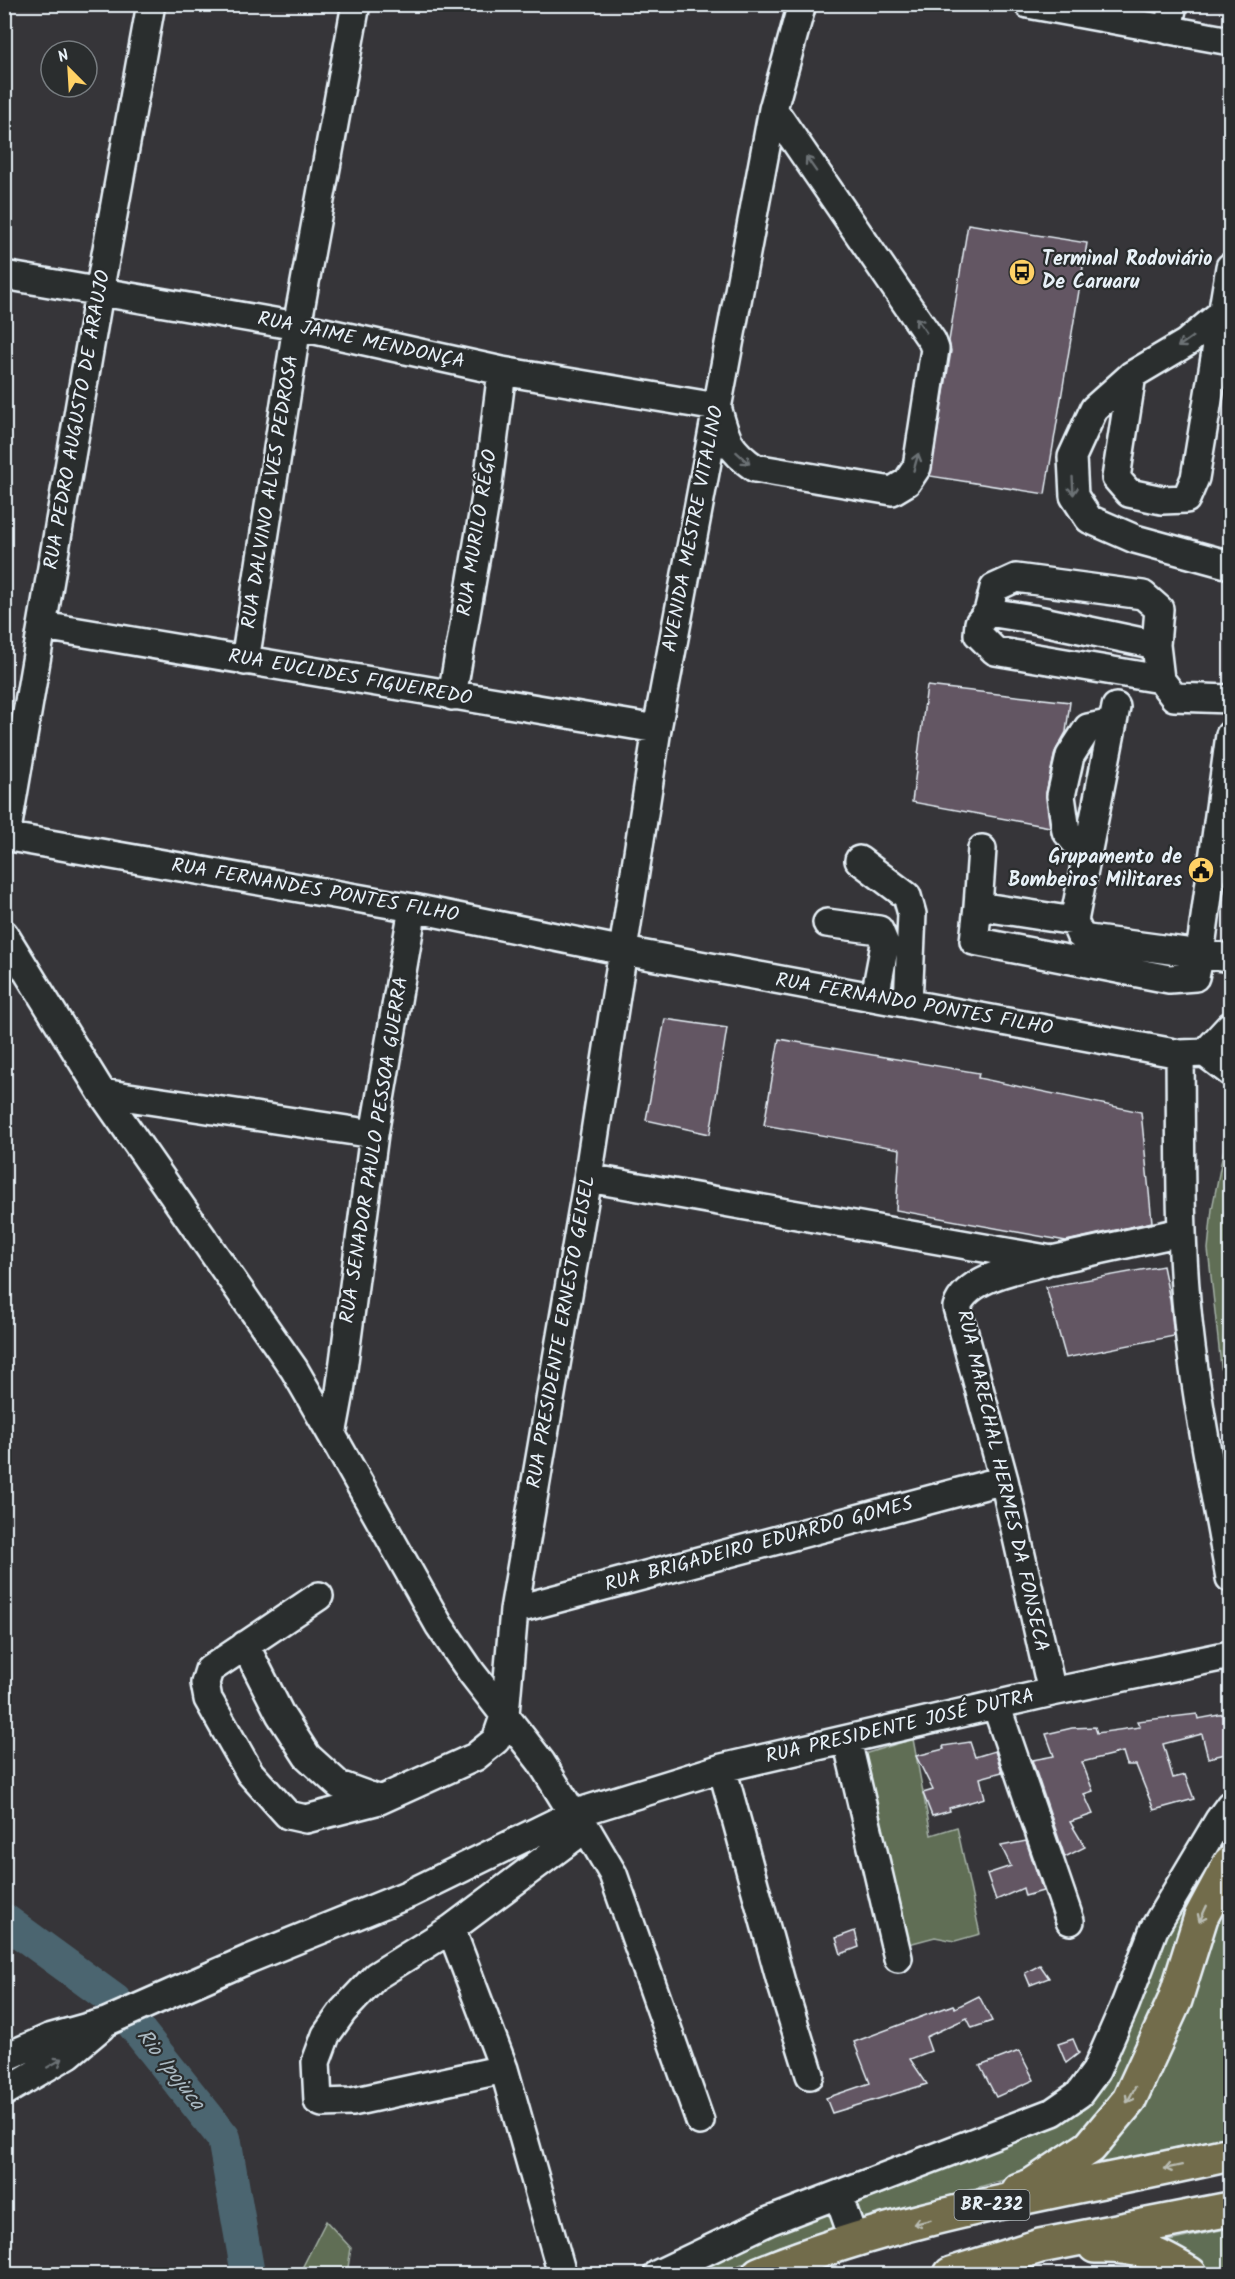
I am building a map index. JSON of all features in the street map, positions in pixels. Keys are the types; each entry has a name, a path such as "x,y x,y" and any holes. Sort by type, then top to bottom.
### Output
{"highway":[{"path":"967,2211 1031,2186 1090,2147 1129,2100 1175,2000 1201,1917 1230,1863"},
{"name":"BR-232","path":"759,2274 798,2258 854,2240 967,2211 1230,2154"},
{"name":"BR-232","path":"951,2274 1040,2246 1230,2208"},
{"path":"1040,2246 1127,2246 1162,2256 1190,2274"}],"street":[{"name":"RUA PEDRO AUGUSTO DE ARAUJO","path":"5,836 151,4"},
{"name":"RUA DALVINO ALVES PEDROSA","path":"245,661 297,326 356,4"},
{"name":"AVENIDA MESTRE VITALINO","path":"773,109 782,4"},
{"name":"AVENIDA MESTRE VITALINO","path":"624,951 657,729 773,109 802,4"},
{"path":"1028,4 1170,17 1230,41"},
{"path":"717,407 725,437 738,456 755,468 892,491 907,482 917,467 935,349 933,341 773,109"},
{"path":"1132,375 1116,478 1129,493 1162,500 1186,499 1195,478 1227,309 1230,267"},
{"name":"RUA JAIME MENDONÇA","path":"4,275 297,326 502,370 717,407"},
{"path":"1227,309 1186,343 1132,375 1094,409 1072,457 1074,496 1089,519 1136,538 1230,565"},
{"name":"RUA MURILO RÊGO","path":"452,696 487,491 502,370"},
{"path":"1160,680 994,651 978,634 979,623 988,612 994,588 1016,578 1143,595 1160,609 1156,645 1160,680 1174,698 1230,699"},
{"path":"988,612 1033,619 1156,645"},
{"name":"RUA EUCLIDES FIGUEIREDO","path":"43,626 657,729"},
{"path":"1087,856 1066,831 1061,796 1070,756 1088,728 1114,715 1087,856 1074,921 1080,934 1088,939 1230,958"},
{"path":"982,849 974,941 1169,979 1195,977 1230,735"},
{"name":"RUA FERNANDES PONTES FILHO","path":"5,836 413,908 624,951"},
{"path":"859,860 907,896 912,914 908,1004"},
{"path":"978,906 1074,921"},
{"name":"RUA SENADOR PAULO PESSOA GUERRA","path":"332,1435 340,1392 374,1134 413,908"},
{"path":"827,922 879,930 885,944 875,998"},
{"path":"4,934 102,1093 294,1369 439,1625 471,1672 541,1762 613,1874 700,2121"},
{"name":"RUA FERNANDO PONTES FILHO","path":"624,951 908,1004 1192,1053"},
{"name":"RUA PRESIDENTE ERNESTO GEISEL","path":"319,1596 209,1670 205,1683 208,1699 250,1773 288,1815 306,1819 380,1800 475,1757 496,1740 505,1714 514,1610 588,1178 624,951"},
{"path":"1192,1053 1230,1026"},
{"path":"1192,1053 1230,1072"},
{"path":"1192,1053 1181,1232 1193,1368 1230,1578"},
{"path":"102,1093 374,1134"},
{"path":"588,1178 1052,1260"},
{"name":"RUA MARECHAL HERMES DA FONSECA","path":"1052,1692 1004,1480 957,1307 968,1289 986,1280 1052,1260 1181,1232"},
{"name":"RUA BRIGADEIRO EDUARDO GOMES","path":"514,1610 1004,1480"},
{"path":"245,1645 280,1714 307,1756 339,1785 380,1800"},
{"name":"RUA PRESIDENTE JOSÉ DUTRA","path":"580,1821 722,1768 1052,1692 1230,1655"},
{"path":"996,1705 1070,1921"},
{"path":"847,1740 898,1958"},
{"path":"722,1768 810,2074"},
{"path":"658,2274 769,2221 1053,2112 1079,2094 1096,2071 1125,2005 1154,1929 1230,1805"},
{"path":"504,2069 351,2102 327,2104 318,2101 316,2062 327,2035 343,2011 376,1976 452,1929 580,1821"},
{"path":"4,2058 49,2038 114,2018 580,1821"},
{"path":"452,1929 504,2069 562,2274"},
{"path":"4,2092 69,2055 114,2018"},
{"path":"838,2195 854,2240"}],"green space":[{"path":"1230,1118 1230,1423 1208,1249 1212,1209"},
{"path":"913,1739 931,1835 957,1827 980,1934 955,1941 935,1937 905,1945 864,1754"},
{"path":"1230,1821 1230,1837 1190,1906 1175,1962 1121,2090 1083,2137 1024,2174 779,2246 721,2274 670,2274 1070,2112 1161,1936"},
{"path":"1230,1863 1230,2148 1031,2186 1090,2147"},
{"path":"326,2221 351,2248 347,2274 299,2274"},
{"path":"1230,2228 1230,2274 1208,2274 1150,2245"}],"building":[{"path":"968,224 1087,243 1045,494 930,476 951,351 949,341"},
{"path":"927,686 1070,702 1066,732 1055,752 1046,793 1050,827 912,802"},
{"path":"665,1019 727,1028 710,1134 646,1120"},
{"path":"779,1039 979,1073 978,1078 1141,1112 1152,1222 1066,1241 896,1210 900,1149 764,1125"},
{"path":"1163,1266 1174,1336 1066,1358 1046,1287"},
{"path":"1230,1713 1230,1753 1208,1758 1202,1734 1163,1744 1173,1778 1185,1775 1194,1799 1154,1810 1136,1765 1127,1765 1123,1752 1082,1762 1093,1791 1084,1794 1093,1814 1070,1822 1085,1847 1065,1857 1032,1760 1054,1756 1046,1734 1072,1728 1095,1727 1097,1733 1140,1727 1137,1721 1197,1714 1198,1719"},
{"path":"970,1742 975,1757 995,1751 1002,1772 980,1778 985,1798 949,1808 950,1811 932,1816 923,1793 933,1790 916,1756 944,1749 943,1746"},
{"path":"1026,1841 1043,1891 1025,1896 1023,1888 996,1900 987,1874 1011,1866 1001,1846"},
{"path":"855,1931 859,1947 841,1954 836,1938"},
{"path":"1040,1965 1049,1978 1030,1985 1025,1973"},
{"path":"979,1996 992,2021 972,2028 967,2018 926,2037 931,2051 910,2059 927,2084 832,2113 826,2098 870,2083 854,2042 953,2005 955,2008"},
{"path":"1073,2039 1079,2053 1066,2063 1058,2044"},
{"path":"1019,2051 1034,2080 996,2097 980,2066"}],"waterway":[{"name":"Rio Ipojuca","path":"4,1920 115,2001 224,2138 248,2274"}],"place":[{"name":"Terminal Rodoviário De Caruaru","path":"1022,272"},
{"name":"Grupamento de Bombeiros Militares","path":"1201,870"}]}
